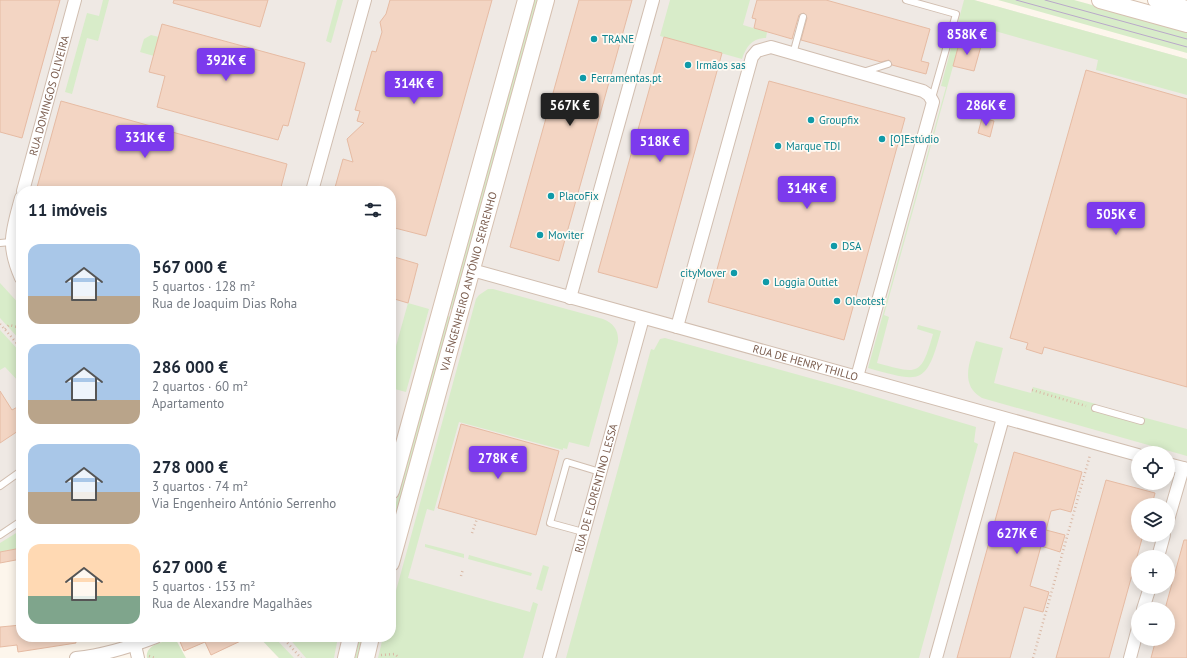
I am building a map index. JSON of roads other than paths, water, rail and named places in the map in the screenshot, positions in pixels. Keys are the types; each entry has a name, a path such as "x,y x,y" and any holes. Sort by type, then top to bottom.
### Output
{"main road":[{"name":"VIA ENGENHEIRO ANTÓNIO SERRENHO","path":"396,458 526,0"},
{"name":"VIA ENGENHEIRO ANTÓNIO SERRENHO","path":"396,544 546,0"},
{"path":"1100,0 1187,24"},
{"path":"1156,0 1187,8"},
{"path":"346,658 350,642"},
{"path":"371,642 372,657"}],"street":[{"name":"RUA DOMINGOS OLIVEIRA","path":"24,186 75,0"},
{"path":"313,186 365,0"},
{"path":"570,298 653,0"},
{"path":"677,327 752,57 757,51 771,47 923,91 932,98 933,105 857,377"},
{"path":"16,212 5,243 16,266"},
{"name":"RUA DE HENRY THILLO","path":"472,270 1131,453"},
{"name":"RUA DE FLORENTINO LESSA","path":"549,658 643,318"},
{"path":"936,658 1003,418"},
{"path":"1175,466 1185,468 1175,499"},
{"path":"76,658 95,656 143,642"},
{"path":"135,645 138,658"},
{"path":"1130,658 1133,646"}],"lane":[{"path":"906,0 956,14 932,98"},
{"path":"793,54 803,17"},
{"path":"860,73 888,64"},
{"path":"1095,408 1141,421"},
{"path":"583,532 550,523 567,462 600,472"},
{"path":"0,486 16,475"},
{"path":"0,535 16,524"}],"tram line":[{"path":"1016,0 1187,47"},
{"path":"1045,0 1187,39"}],"place":[{"name":"TRANE","path":"594,39"},
{"name":"Irmãos sas","path":"688,65"},
{"name":"Ferramentas.pt","path":"583,78"},
{"name":"Groupfix","path":"811,120"},
{"name":"[O]Estúdio","path":"882,139"},
{"name":"Marque TDI","path":"778,146"},
{"name":"PlacoFix","path":"551,196"},
{"name":"Moviter","path":"540,235"},
{"name":"DSA","path":"834,246"},
{"name":"cityMover","path":"734,273"},
{"name":"Loggia Outlet","path":"766,282"},
{"name":"Oleotest","path":"837,301"}]}
